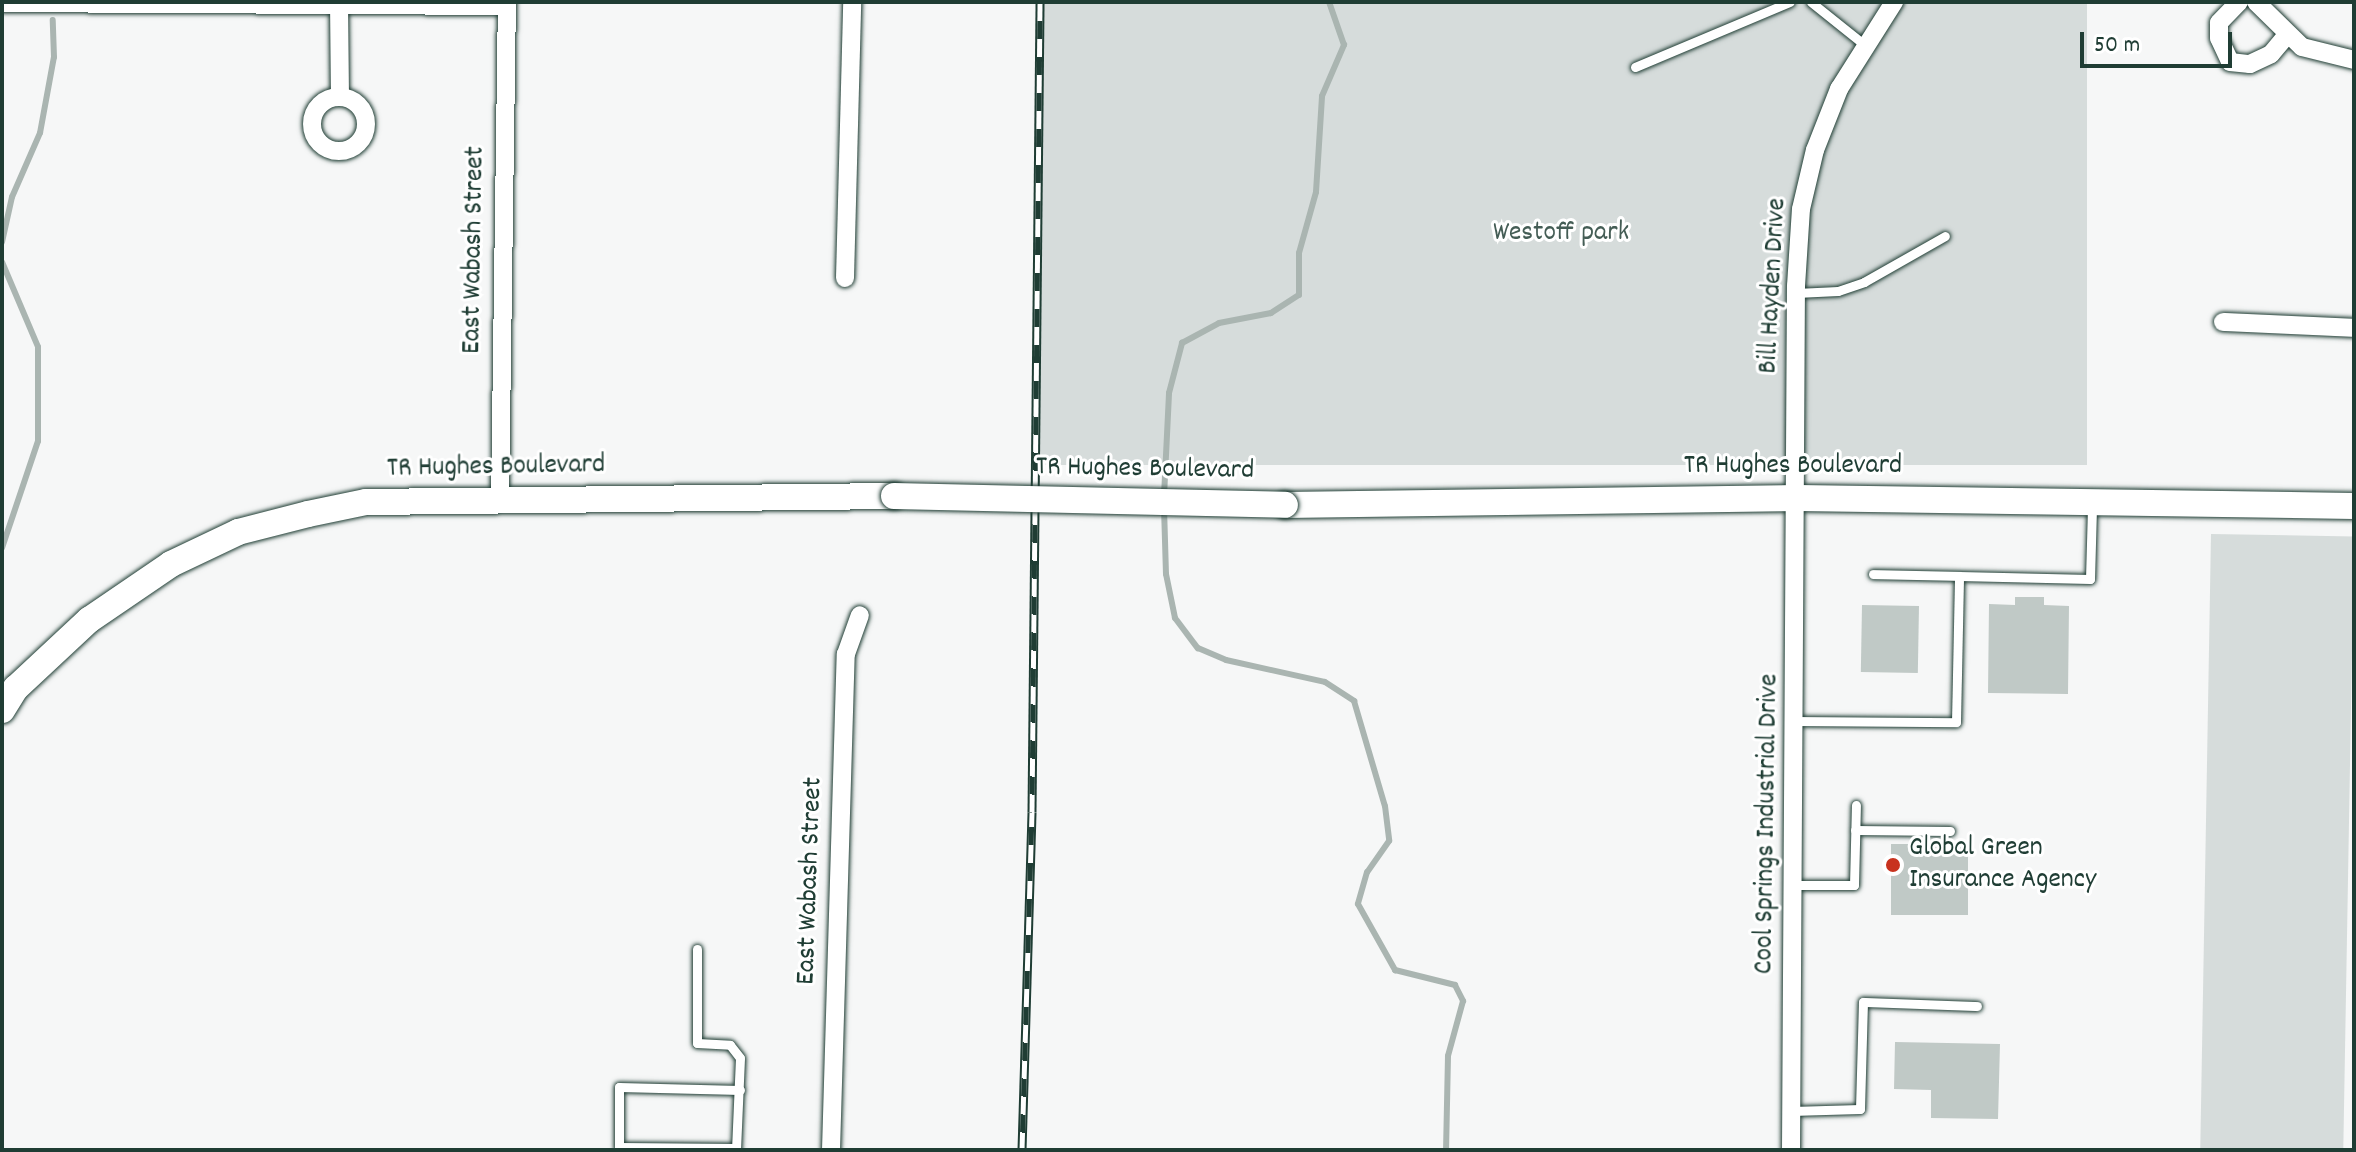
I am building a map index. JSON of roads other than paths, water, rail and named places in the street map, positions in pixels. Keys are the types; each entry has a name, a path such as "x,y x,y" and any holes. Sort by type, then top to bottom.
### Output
{"main road":[{"name":"TR Hughes Boulevard","path":"2,710 16,688 89,620 171,564 238,532 366,502 894,496 1285,505 1798,498 2354,506"}],"street":[{"path":"845,278 852,2"},
{"name":"Bill Hayden Drive","path":"1798,498 1796,293 1801,209 1815,150 1839,89 1894,2"},
{"path":"2239,2 2219,23 2219,38 2230,62 2250,64 2271,54 2286,36"},
{"path":"2256,2 2286,36 2302,47 2354,60"},
{"path":"2,3 507,4"},
{"path":"339,4 340,97"},
{"name":"East Wabash Street","path":"500,499 507,4"},
{"path":"2223,322 2354,328"},
{"name":"Cool Springs Industrial Drive","path":"1791,1150 1798,498"},
{"name":"East Wabash Street","path":"831,1150 846,654 860,615"}],"lane":[{"path":"1635,67 1790,2"},
{"path":"1811,2 1866,46"},
{"path":"1796,293 1838,291 1864,282 1945,236"},
{"path":"1873,574 2090,579 2092,502"},
{"path":"1797,721 1956,722 1959,576"},
{"path":"1796,885 1854,885 1856,805"},
{"path":"1855,830 1950,831"},
{"path":"697,949 697,1043 721,1043 736,1050 740,1090 736,1149 619,1147 619,1087 740,1090"},
{"path":"1791,1111 1860,1109 1863,1002 1977,1006"}],"waterway":[{"path":"1164,496 1169,393 1182,343 1219,323 1271,313 1299,295 1299,253 1316,192 1322,96 1344,45 1329,2"},
{"path":"2,242 12,197 40,133 54,57 53,20"},
{"path":"2,262 38,347 38,441 2,548"},
{"path":"1164,507 1166,574 1175,618 1198,648 1226,660 1325,682 1354,701 1385,806 1389,841 1367,872 1358,904 1395,970 1455,985 1463,1001 1448,1056 1446,1150"}],"railway":[{"path":"1022,1150 1032,812 1040,2"}],"place":[{"name":"Global Green Insurance Agency","path":"1893,865"}],"park label":[{"name":"Westoff park","path":"1561,234"}]}
